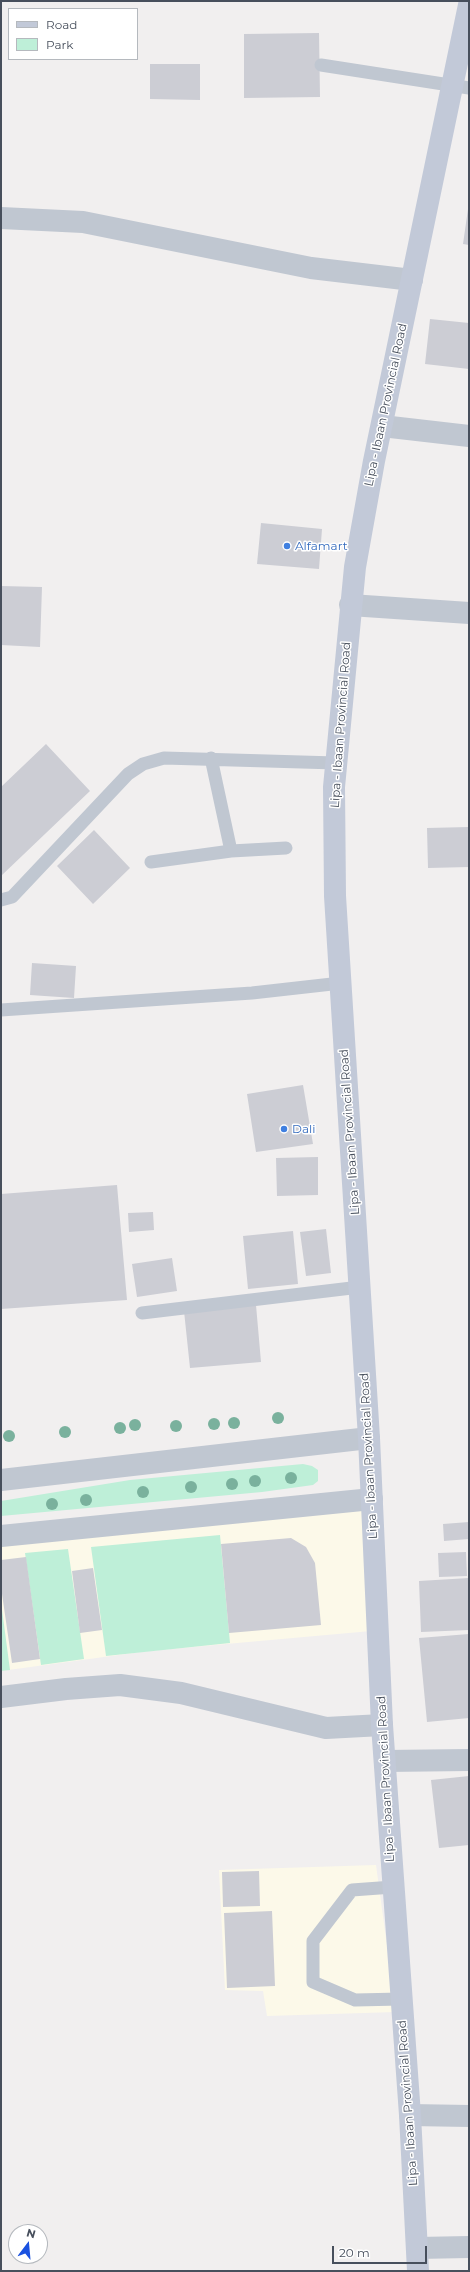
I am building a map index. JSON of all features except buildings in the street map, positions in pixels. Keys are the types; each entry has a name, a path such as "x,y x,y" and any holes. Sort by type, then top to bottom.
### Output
{"main road":[{"name":"Lipa - Ibaan Provincial Road","path":"418,2271 410,2115 382,1725 369,1438 335,888 334,787 350,605 364,519 412,280 461,87 469,5"}],"street":[{"path":"1,218 84,222 310,268 412,280"},
{"path":"382,426 469,436"},
{"path":"350,605 469,613"},
{"path":"1,1480 369,1438"},
{"path":"1,1536 372,1499"},
{"path":"1,1697 66,1689 120,1685 181,1694 326,1728 382,1725"},
{"path":"385,1761 469,1760"},
{"path":"410,2115 469,2116"},
{"path":"417,2248 469,2247"}],"lane":[{"path":"321,65 461,87"},
{"path":"1,900 12,897 128,774 143,764 164,758 211,758 336,763"},
{"path":"211,758 231,851"},
{"path":"151,862 231,851 286,848"},
{"path":"1,1010 252,993 341,984"},
{"path":"142,1313 360,1288"},
{"path":"393,1886 352,1890 313,1941 313,1982 355,2000 401,1999"}],"shaded area":[{"path":"368,1505 371,1631 148,1651 1,1671 1,1541"},
{"path":"376,1865 396,2012 267,2016 263,1991 225,1990 219,1870"}],"green space":[{"path":"303,1464 312,1466 318,1470 318,1481 313,1485 262,1492 1,1516 1,1501 130,1480"},
{"path":"220,1535 230,1643 106,1656 91,1547"},
{"path":"68,1549 84,1659 41,1665 25,1553"},
{"path":"1,1602 10,1670 1,1671"}],"place":[{"name":"Alfamart","path":"287,546"},
{"name":"Dali","path":"284,1129"}]}
